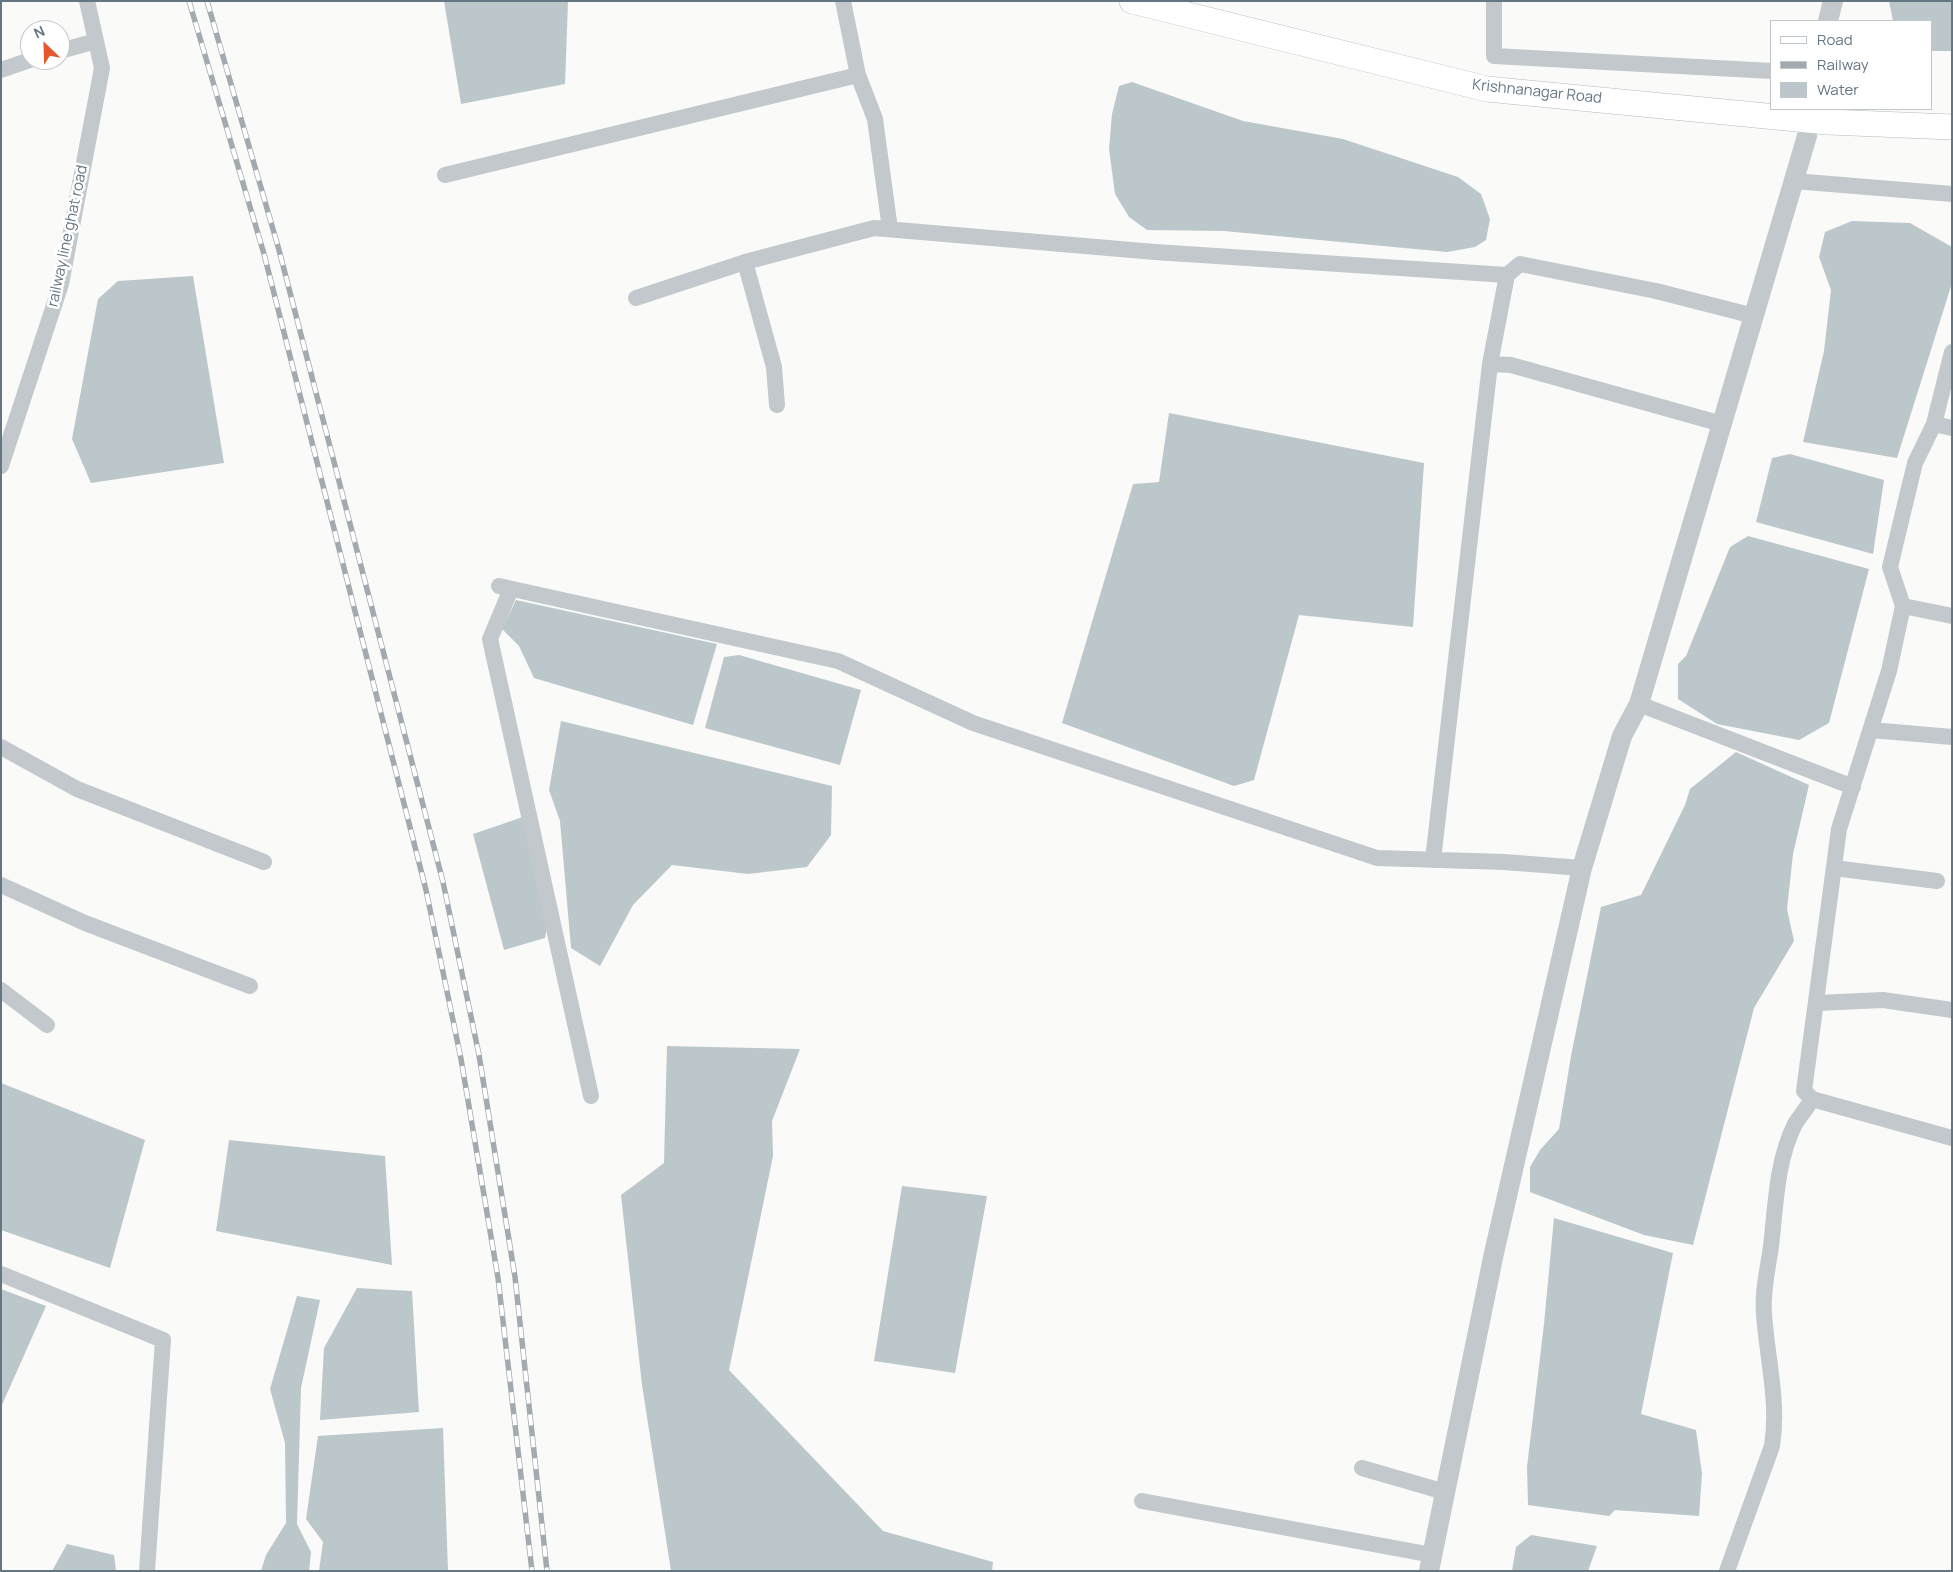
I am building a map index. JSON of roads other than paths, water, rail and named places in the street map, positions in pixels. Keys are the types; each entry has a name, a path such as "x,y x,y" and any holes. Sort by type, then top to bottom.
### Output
{"main road":[{"name":"Krishnanagar Road","path":"1132,1 1487,90 1828,122 1952,127"}],"street":[{"name":"railway line ghat road","path":"1,466 61,284 102,68 87,1"},
{"path":"843,1 858,75 875,119 890,229"},
{"path":"1494,1 1494,56 1770,71"},
{"path":"1828,20 1833,1"},
{"path":"70,48 96,41"},
{"path":"1,70 20,63"},
{"path":"445,175 858,75"},
{"path":"1142,1501 1431,1563 1494,1253 1582,868 1622,736 1639,704 1807,136"},
{"path":"1794,181 1952,194"},
{"path":"636,298 745,262 874,228 1155,252 1507,275"},
{"path":"745,262 774,367 777,405"},
{"path":"1433,860 1490,364 1507,275 1520,264 1656,291 1754,316"},
{"path":"1952,352 1934,424 1915,463 1890,567 1903,606 1889,671 1854,787 1839,829 1804,1091 1812,1099 1952,1138"},
{"path":"1490,364 1511,365 1722,424"},
{"path":"1934,424 1952,428"},
{"path":"592,1096 490,639 505,587 838,661 973,723 1377,858 1504,862 1582,868"},
{"path":"1903,606 1952,616"},
{"path":"1639,704 1854,787"},
{"path":"1871,730 1952,737"},
{"path":"1,747 77,790 264,862"},
{"path":"1834,868 1937,881"},
{"path":"1,885 85,923 250,986"},
{"path":"1,990 47,1025"},
{"path":"1816,1003 1883,1000 1952,1010"},
{"path":"1727,1571 1772,1446 1774,1403 1764,1312 1765,1282 1779,1172 1784,1151 1796,1124 1812,1099"},
{"path":"1,1274 163,1340 147,1571"},
{"path":"1362,1468 1445,1492"}],"water":[{"path":"444,1 568,1 565,84 461,104"},
{"path":"1889,1 1952,1 1952,51 1933,51 1933,20 1893,20"},
{"path":"1132,82 1243,121 1343,139 1458,177 1481,194 1490,219 1486,240 1475,247 1447,252 1224,231 1147,230 1129,217 1115,194 1109,149 1112,114 1119,86"},
{"path":"1852,221 1910,223 1952,247 1952,283 1897,458 1803,442 1824,351 1831,290 1819,257 1825,232"},
{"path":"193,276 224,463 91,483 72,439 98,299 118,281"},
{"path":"1169,413 1424,463 1413,627 1299,615 1254,780 1234,786 1062,723 1133,484 1159,482"},
{"path":"1790,454 1884,480 1873,554 1756,522 1772,458"},
{"path":"1748,536 1869,569 1829,723 1799,740 1717,724 1678,699 1678,664 1686,656 1730,547"},
{"path":"516,600 717,644 693,725 534,678 519,646 502,629"},
{"path":"739,655 861,690 840,765 705,728 724,657"},
{"path":"561,721 832,786 831,835 807,867 748,874 672,865 633,905 600,966 571,948 560,821 549,790"},
{"path":"1736,752 1809,785 1793,854 1787,909 1794,941 1754,1008 1693,1245 1644,1235 1530,1192 1530,1167 1540,1150 1559,1129 1571,1056 1601,907 1641,895 1685,805 1690,789"},
{"path":"523,817 553,895 545,938 504,950 473,834"},
{"path":"667,1046 800,1049 772,1121 773,1156 729,1370 883,1531 993,1562 992,1571 671,1571 642,1385 621,1195 664,1163"},
{"path":"1,1083 145,1140 110,1268 1,1230"},
{"path":"229,1140 385,1156 392,1265 216,1231"},
{"path":"902,1186 987,1196 955,1373 874,1361"},
{"path":"1554,1218 1673,1253 1641,1414 1696,1430 1702,1474 1699,1516 1615,1510 1609,1516 1528,1505 1527,1467"},
{"path":"357,1288 412,1291 419,1412 320,1420 324,1348"},
{"path":"1,1289 46,1306 1,1407"},
{"path":"297,1296 320,1300 301,1388 297,1524 311,1552 309,1571 261,1571 266,1555 286,1523 285,1443 270,1389"},
{"path":"443,1428 448,1571 319,1571 323,1542 306,1519 318,1436"},
{"path":"1531,1535 1597,1546 1588,1571 1512,1571 1516,1547"},
{"path":"67,1544 114,1555 116,1571 52,1571"}],"railway":[{"path":"189,1 264,254 426,890 461,1059 498,1278 532,1571"},
{"path":"207,1 279,250 443,882 479,1055 515,1277 547,1571"}]}
